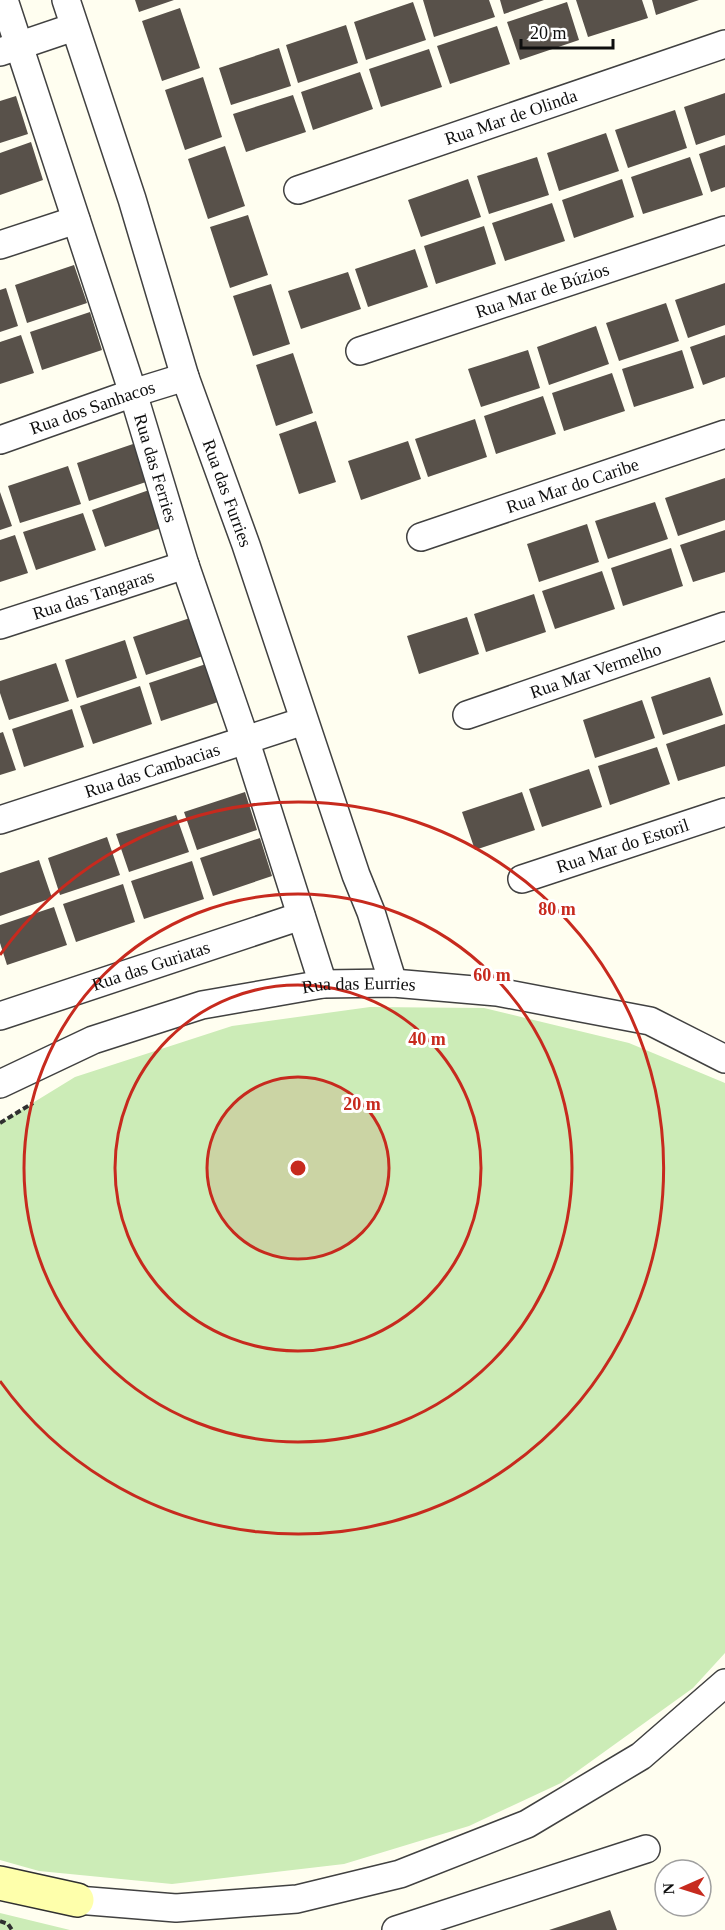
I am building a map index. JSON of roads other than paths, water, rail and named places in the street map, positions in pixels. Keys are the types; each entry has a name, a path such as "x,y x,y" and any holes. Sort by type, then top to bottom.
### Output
{"street":[{"name":"Rua das Ferries","path":"4,0 10,49 76,220 133,393 185,565 245,739 322,984"},
{"name":"Rua das Furries","path":"66,0 132,199 185,377 246,545 393,983"},
{"path":"10,49 74,27"},
{"name":"Rua Mar de Olinda","path":"298,190 725,44"},
{"path":"0,245 76,220"},
{"name":"Rua Mar de Búzios","path":"360,351 725,230"},
{"name":"Rua dos Sanhacos","path":"0,440 185,377"},
{"name":"Rua Mar do Caribe","path":"421,537 725,434"},
{"name":"Rua das Tangaras","path":"0,625 185,565"},
{"name":"Rua Mar Vermelho","path":"467,715 725,626"},
{"name":"Rua das Cambacias","path":"0,820 304,721"},
{"name":"Rua Mar do Estoril","path":"522,879 725,812"},
{"name":"Rua das Guriatas","path":"0,1016 304,926"},
{"name":"Rua das Eurries","path":"0,1084 93,1040 202,1005 322,984 393,983 497,992 650,1021 725,1059"},
{"path":"0,1883 77,1900 176,1908 286,1900 400,1874 527,1824 641,1756 725,1683"},
{"path":"396,1930 646,1849"}]}
